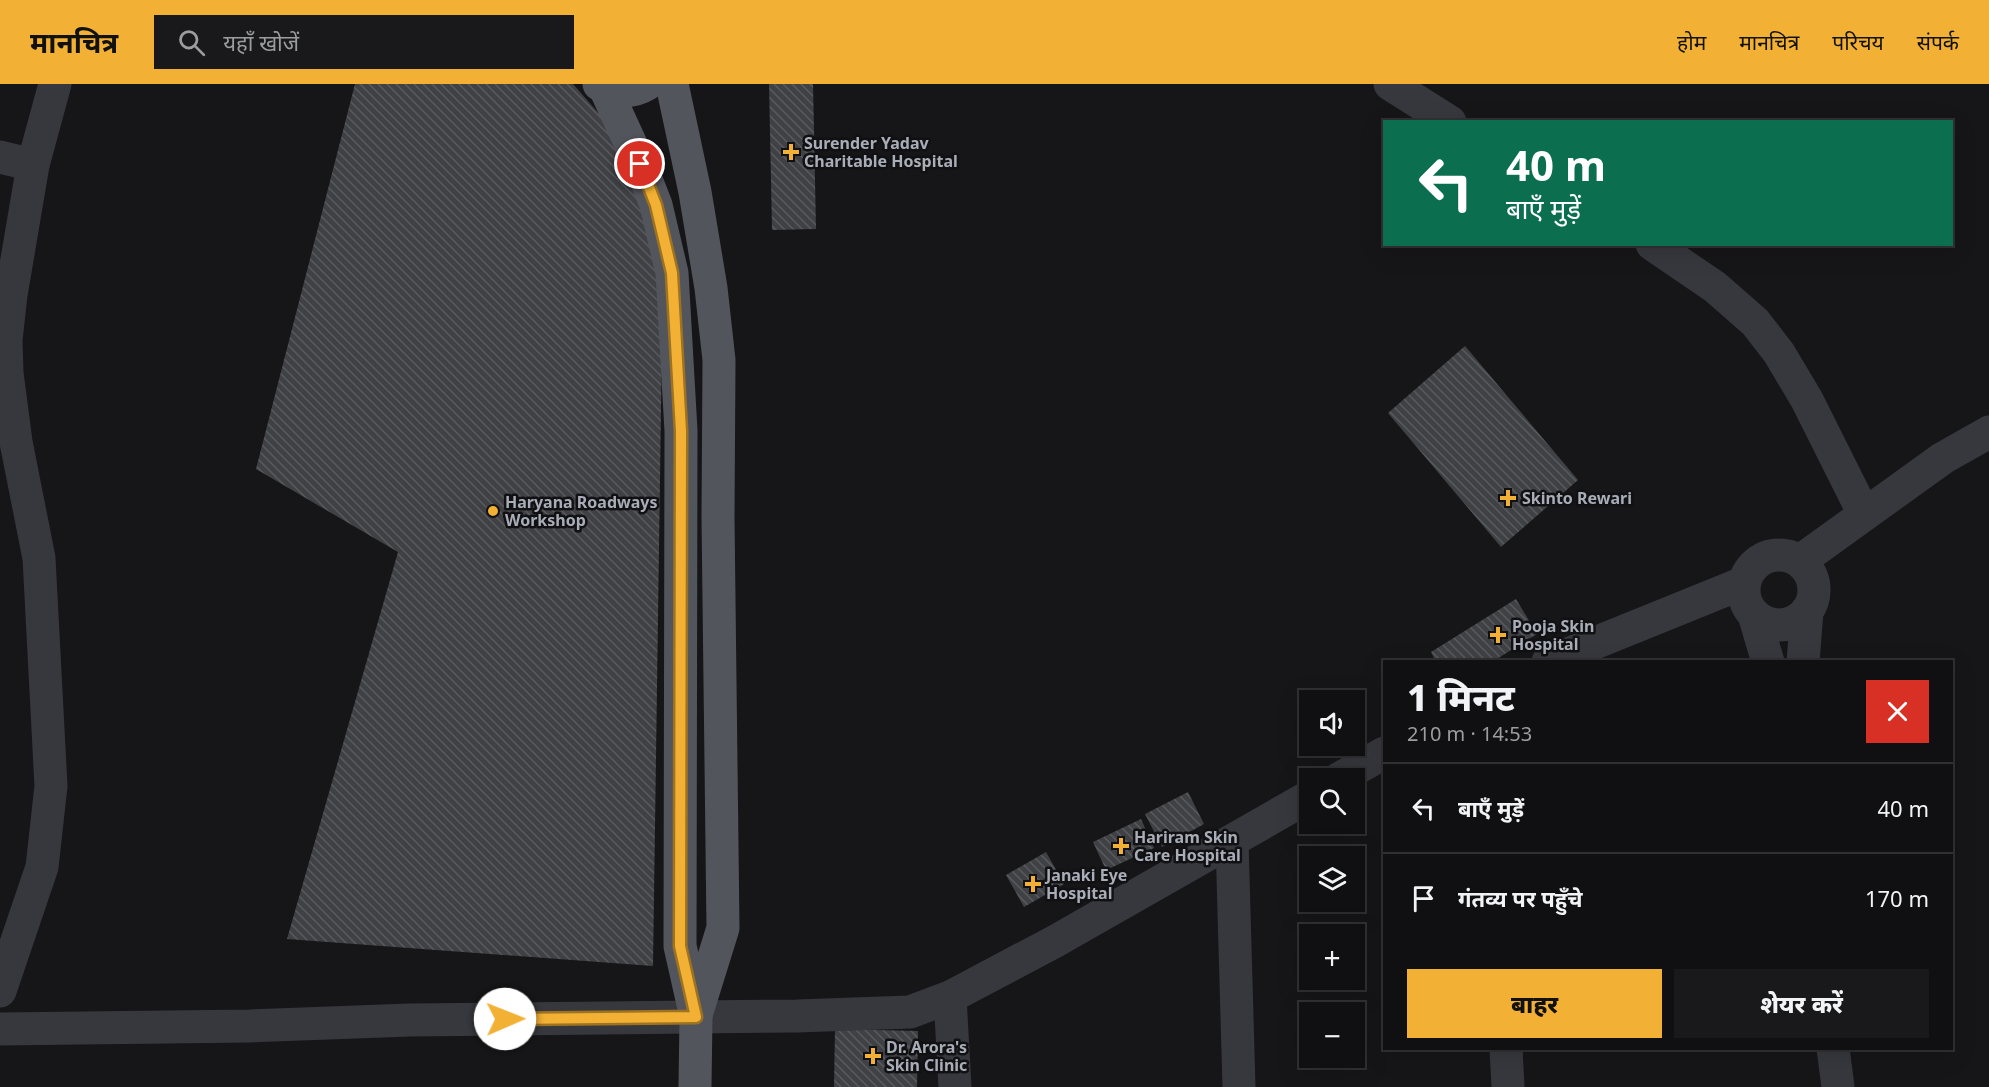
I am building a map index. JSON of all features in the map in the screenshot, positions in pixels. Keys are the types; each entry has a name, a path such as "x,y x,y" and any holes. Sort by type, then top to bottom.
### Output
{"main road":[{"path":"602,86 623,91 641,88 647,84"},
{"path":"672,84 695,192 711,288 719,360 718,517 723,928 696,1017"},
{"path":"602,86 640,164 656,205 672,273 681,431 680,946 696,1017 695,1087"}],"street":[{"path":"0,991 9,937 42,867 51,786 39,558 16,442 7,373 6,340 11,295 33,165 55,84"},
{"path":"1390,84 1447,120"},
{"path":"0,157 33,165"},
{"path":"1655,246 1715,286 1755,322 1779,352 1807,400 1864,514"},
{"path":"1800,561 1943,458 1989,432"},
{"path":"1767,660 1755,618 1746,604 1743,583 1751,567 1766,557 1783,555 1800,561 1809,572 1814,585 1813,598 1808,611 1803,660"},
{"path":"1553,660 1743,583"},
{"path":"1755,618 1768,625 1783,626 1797,621 1808,611"},
{"path":"1358,768 1383,754"},
{"path":"0,1029 910,1012 950,997 1054,942 1299,802"},
{"path":"1232,841 1239,1087"},
{"path":"950,997 956,1087"},
{"path":"1506,1050 1508,1087"},
{"path":"1833,1050 1838,1087"}],"building":[{"name":"Haryana Roadways Workshop","path":"355,84 573,84 623,141 663,270 653,966 287,939 398,552 256,469"},
{"path":"769,84 813,84 816,229 772,230"},
{"path":"1465,346 1578,480 1501,547 1388,413"},
{"path":"1516,599 1537,634 1495,660 1435,660 1431,652"},
{"path":"1188,792 1204,824 1162,847 1145,814"},
{"path":"1141,819 1154,848 1106,870 1093,842"},
{"path":"1046,852 1064,884 1024,907 1006,875"},
{"path":"835,1029 918,1031 917,1087 834,1087"}],"place":[{"name":"Surender Yadav Charitable Hospital","path":"791,152"},
{"name":"Skinto Rewari","path":"1508,498"},
{"name":"Haryana Roadways Workshop","path":"493,511"},
{"name":"Pooja Skin Hospital","path":"1498,635"},
{"name":"Hariram Skin Care Hospital","path":"1121,846"},
{"name":"Janaki Eye Hospital","path":"1033,884"},
{"name":"Dr. Arora's Skin Clinic","path":"873,1056"}],"route":[{"path":"505,1019 696,1017 680,946 681,431 672,273 656,205 640,164"}]}
